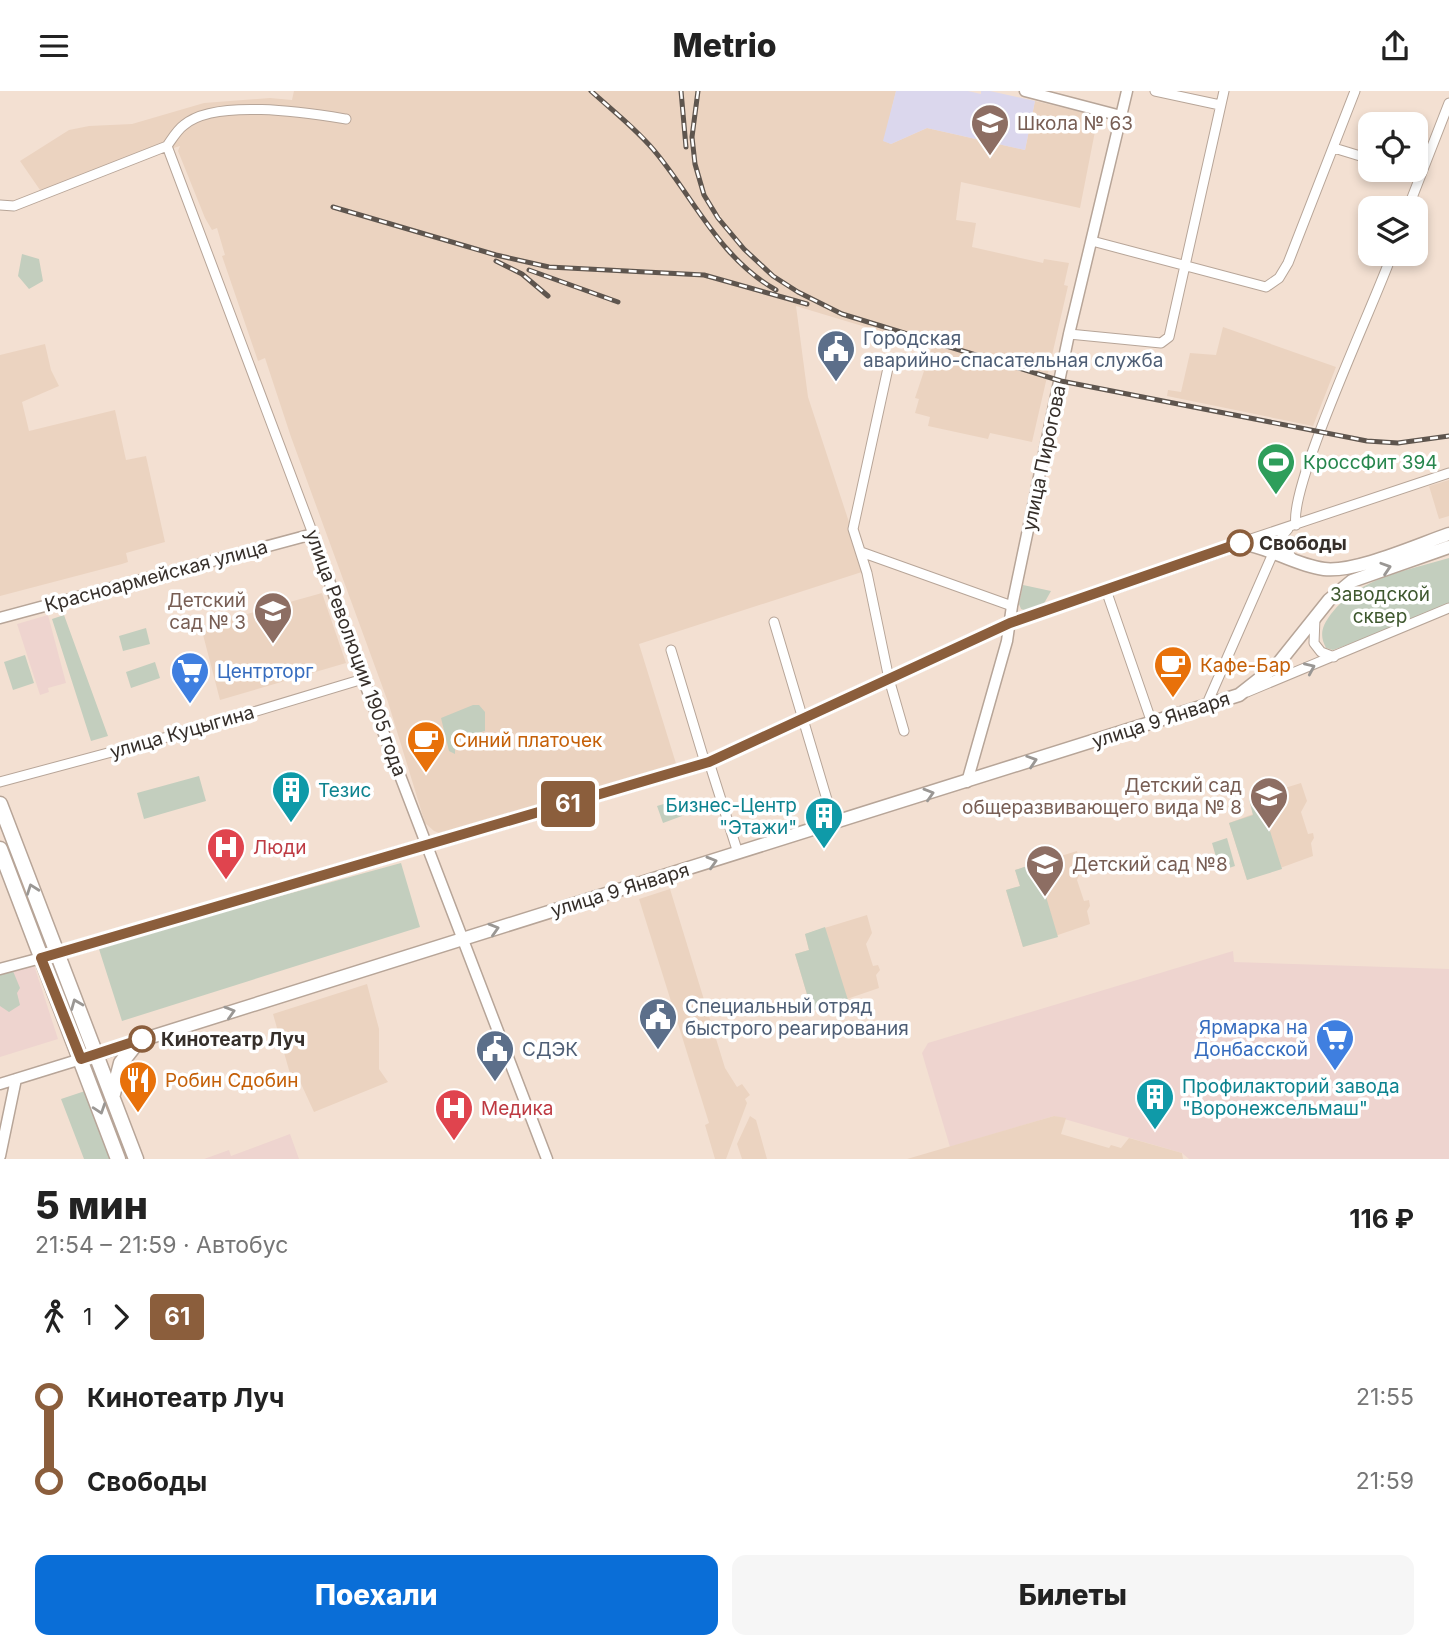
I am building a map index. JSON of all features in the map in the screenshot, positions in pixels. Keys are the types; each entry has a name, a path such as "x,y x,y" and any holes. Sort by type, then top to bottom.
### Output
{"main road":[{"path":"41,958 709,762 1010,623 1241,543 1274,551 1295,562 1323,569 1343,569 1449,534"},
{"name":"улица 9 Января","path":"81,1059 1239,695 1277,665 1329,600 1360,576 1449,547"},
{"path":"1323,569 1332,583 1329,600"},
{"path":"0,804 136,1159"},
{"path":"0,849 118,1159"},
{"path":"115,1102 112,1089 116,1074 138,1041"}],"street":[{"path":"1025,91 1121,116"},
{"name":"улица Пирогова","path":"967,782 1010,623 1069,334 1127,91"},
{"path":"1155,91 1220,105"},
{"path":"1069,334 1161,343 1172,329 1224,91"},
{"path":"1091,241 1266,287 1279,278 1288,263 1355,91"},
{"path":"1428,153 1449,103"},
{"path":"0,205 14,206 167,146 185,123 214,112 290,110 346,119"},
{"name":"улица Революции 1905 года","path":"167,146 313,534 363,679 547,1159"},
{"path":"1334,148 1358,155"},
{"path":"1295,562 1282,547 1282,536 1293,526 1294,513 1310,460 1387,266"},
{"path":"888,368 853,529 861,552 889,679 904,731"},
{"path":"1241,543 1449,473"},
{"name":"Красноармейская улица","path":"0,618 313,534"},
{"path":"1206,706 1274,551"},
{"path":"861,552 1012,606"},
{"path":"1106,590 1152,723"},
{"name":"улица 9 Января","path":"1239,695 1449,608"},
{"path":"1315,618 1314,643 1321,652 1334,657"},
{"path":"774,622 834,824"},
{"path":"671,650 703,756 709,762 738,853"},
{"name":"улица Куцыгина","path":"0,782 185,732 363,679"},
{"path":"0,969 41,958"},
{"name":"улица 9 Января","path":"0,1084 81,1059"},
{"path":"0,1156 16,1079"}],"shaded area":[{"path":"294,91 896,91 884,141 891,144 927,128 1025,150 1035,101 1098,116 1080,208 961,182 956,220 976,223 972,247 1043,263 1044,259 1069,263 1064,285 1068,286 1032,442 990,433 988,439 928,426 930,417 915,413 919,399 915,398 932,347 796,306 808,397 865,571 639,644 678,770 447,836 434,831 425,823 388,702 291,437 265,358 258,361 222,256 225,255 217,228 212,230 205,218 178,151 180,146 40,190 20,161 69,130 132,124 204,103 270,98 292,100"},
{"path":"896,91 968,91 981,94 981,91 990,91 1035,101 1025,150 927,128 891,144 883,141"},
{"path":"1223,327 1336,367 1313,426 1167,396 1168,390 1181,392 1190,353 1216,355"},
{"path":"45,344 51,370 59,386 22,402 29,431 115,410 126,460 146,456 165,542 126,553 128,562 122,564 0,596 0,355"},
{"path":"1449,480 1449,516 1439,519 1429,486"},
{"name":"Детский сад № 3","path":"322,593 346,663 220,700 201,627"},
{"path":"48,615 66,683 48,688 49,692 40,695 17,624"},
{"name":"Детский сад общеразвивающего вида № 8","path":"1301,783 1307,801 1301,812 1308,834 1313,833 1313,856 1247,880 1229,823 1253,814 1249,799"},
{"name":"Детский сад №8","path":"1077,851 1082,869 1077,880 1084,901 1089,900 1087,911 1090,924 1023,947 1006,890 1020,886 1015,870"},
{"path":"670,889 725,1068 737,1087 742,1084 750,1095 745,1099 747,1103 726,1159 715,1159 705,1125 709,1123 639,899"},
{"path":"867,915 872,933 866,944 873,966 878,965 880,970 876,975 879,988 812,1011 795,954 809,950 805,934"},
{"path":"1233,951 1234,962 1449,969 1449,1159 1189,1159 1182,1153 1054,1116 950,1147 922,1053 928,1043"},
{"path":"34,965 58,1039 0,1057 0,975"},
{"path":"367,984 379,1029 379,1069 388,1082 314,1112 297,1075 291,1077 273,1014"},
{"path":"750,1116 756,1120 767,1159 742,1159 737,1144"},
{"path":"1054,1116 1066,1118 1061,1134 1109,1148 1111,1145 1121,1148 1129,1138 1182,1153 1183,1159 907,1159"},
{"path":"290,1134 299,1159 204,1159 229,1150 231,1156"}],"green space":[{"path":"22,254 39,259 43,281 29,289 18,276"},
{"name":"Заводской сквер","path":"1449,558 1449,607 1333,650 1326,648 1322,635 1325,623 1355,591 1385,577"},
{"path":"1023,585 1051,591 1042,607 1027,611 1021,609 1019,604"},
{"path":"64,615 108,736 91,741 52,619"},
{"path":"146,628 150,644 123,651 119,636"},
{"path":"25,655 34,683 13,690 4,662"},
{"path":"155,662 160,678 131,688 126,672"},
{"path":"479,705 485,712 485,731 463,737 455,745 455,754 449,751 441,718"},
{"path":"199,776 206,801 144,819 137,793"},
{"path":"1259,796 1282,869 1247,880 1229,823 1253,815 1249,799"},
{"path":"677,800 682,816 663,823 657,806"},
{"path":"1227,838 1235,866 1220,871 1212,843"},
{"path":"401,863 420,927 122,1021 98,946"},
{"path":"1036,863 1058,937 1023,947 1006,890 1020,886 1015,870"},
{"path":"825,927 848,1000 812,1011 795,954 809,950 805,934"},
{"path":"13,971 20,988 17,993 20,1005 9,1012 0,1006 0,975"},
{"path":"85,1091 111,1159 84,1159 61,1099"}],"railway":[{"path":"591,91 650,146 724,246 756,277 776,290"},
{"path":"681,91 686,147"},
{"path":"698,91 692,137 695,164 704,195 718,218 744,249 773,276 842,314 1061,381 1367,441 1398,443 1449,436"},
{"path":"333,207 496,255 549,267 704,275 807,304"},
{"path":"496,261 522,274 548,296"},
{"path":"529,270 618,302"}],"bus line":[{"name":"61","path":"142,1039 81,1059 41,958 388,859 709,762 1010,623 1240,543"}],"place":[{"name":"Школа № 63","path":"990,157"},
{"name":"Городская аварийно-спасательная служба","path":"836,383"},
{"name":"КроссФит 394","path":"1276,496"},
{"name":"Свободы","path":"1240,543"},
{"name":"Детский сад № 3","path":"273,645"},
{"name":"Кафе-Бар","path":"1173,699"},
{"name":"Центрторг","path":"190,705"},
{"name":"Синий платочек","path":"426,774"},
{"name":"Тезис","path":"291,824"},
{"name":"Детский сад общеразвивающего вида № 8","path":"1269,830"},
{"name":"Бизнес-Центр \"Этажи\"","path":"824,850"},
{"name":"Люди","path":"226,881"},
{"name":"Детский сад №8","path":"1045,898"},
{"name":"Кинотеатр Луч","path":"142,1039"},
{"name":"Специальный отряд быстрого реагирования","path":"658,1051"},
{"name":"Ярмарка на Донбасской","path":"1335,1072"},
{"name":"СДЭК","path":"495,1083"},
{"name":"Робин Сдобин","path":"138,1114"},
{"name":"Профилакторий завода \"Воронежсельмаш\"","path":"1155,1131"},
{"name":"Медика","path":"454,1142"}]}
